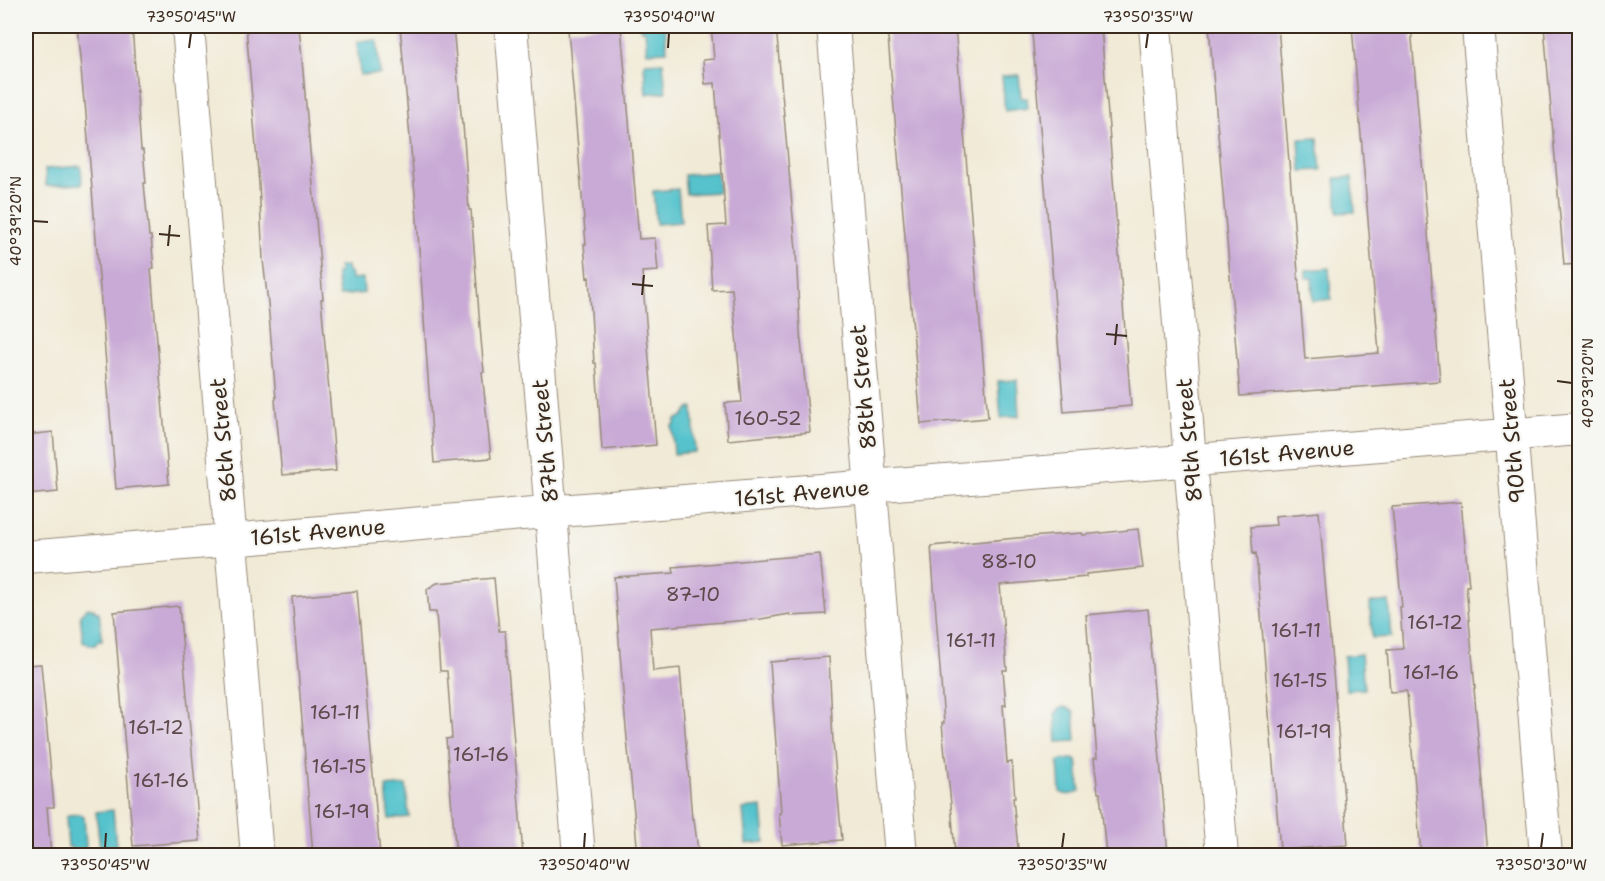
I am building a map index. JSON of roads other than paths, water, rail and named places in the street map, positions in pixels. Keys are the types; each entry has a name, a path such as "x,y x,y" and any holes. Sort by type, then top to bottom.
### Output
{"street":[{"name":"86th Street","path":"188,26 257,855"},
{"name":"87th Street","path":"511,26 579,855"},
{"name":"88th Street","path":"833,26 901,855"},
{"name":"89th Street","path":"1155,26 1222,855"},
{"name":"90th Street","path":"1478,26 1546,855"},
{"name":"161st Avenue","path":"26,557 1580,429"}],"water":[{"path":"641,26 665,26 667,51 647,52 645,30 641,30"},
{"path":"377,40 380,74 360,75 357,42"},
{"path":"663,62 666,92 646,94 644,63"},
{"path":"1019,75 1021,98 1027,98 1028,108 1005,111 1002,76"},
{"path":"1318,138 1321,170 1301,171 1299,139"},
{"path":"81,166 82,184 46,186 45,169"},
{"path":"717,172 719,192 686,194 684,175"},
{"path":"1352,177 1355,212 1338,213 1335,178"},
{"path":"678,189 681,222 656,224 653,191"},
{"path":"347,266 351,279 363,278 364,293 339,296 336,273 339,273 339,267"},
{"path":"1329,268 1331,299 1313,301 1312,278 1306,278 1306,270"},
{"path":"1017,380 1019,416 1001,418 998,381"},
{"path":"693,408 695,452 674,454 672,426 675,420 683,416 688,409"},
{"path":"1389,601 1392,637 1372,638 1370,603"},
{"path":"88,608 99,612 102,640 95,645 83,642 80,614"},
{"path":"1361,654 1364,689 1346,690 1344,656"},
{"path":"1064,707 1074,712 1076,741 1057,742 1055,714"},
{"path":"1073,759 1077,761 1080,791 1065,794 1060,792 1058,762"},
{"path":"406,785 409,817 389,819 386,787"},
{"path":"762,807 765,842 746,844 743,809"},
{"path":"113,810 116,845 100,847 96,812"},
{"path":"80,814 84,816 86,846 83,849 71,849 68,847 66,817"}]}
